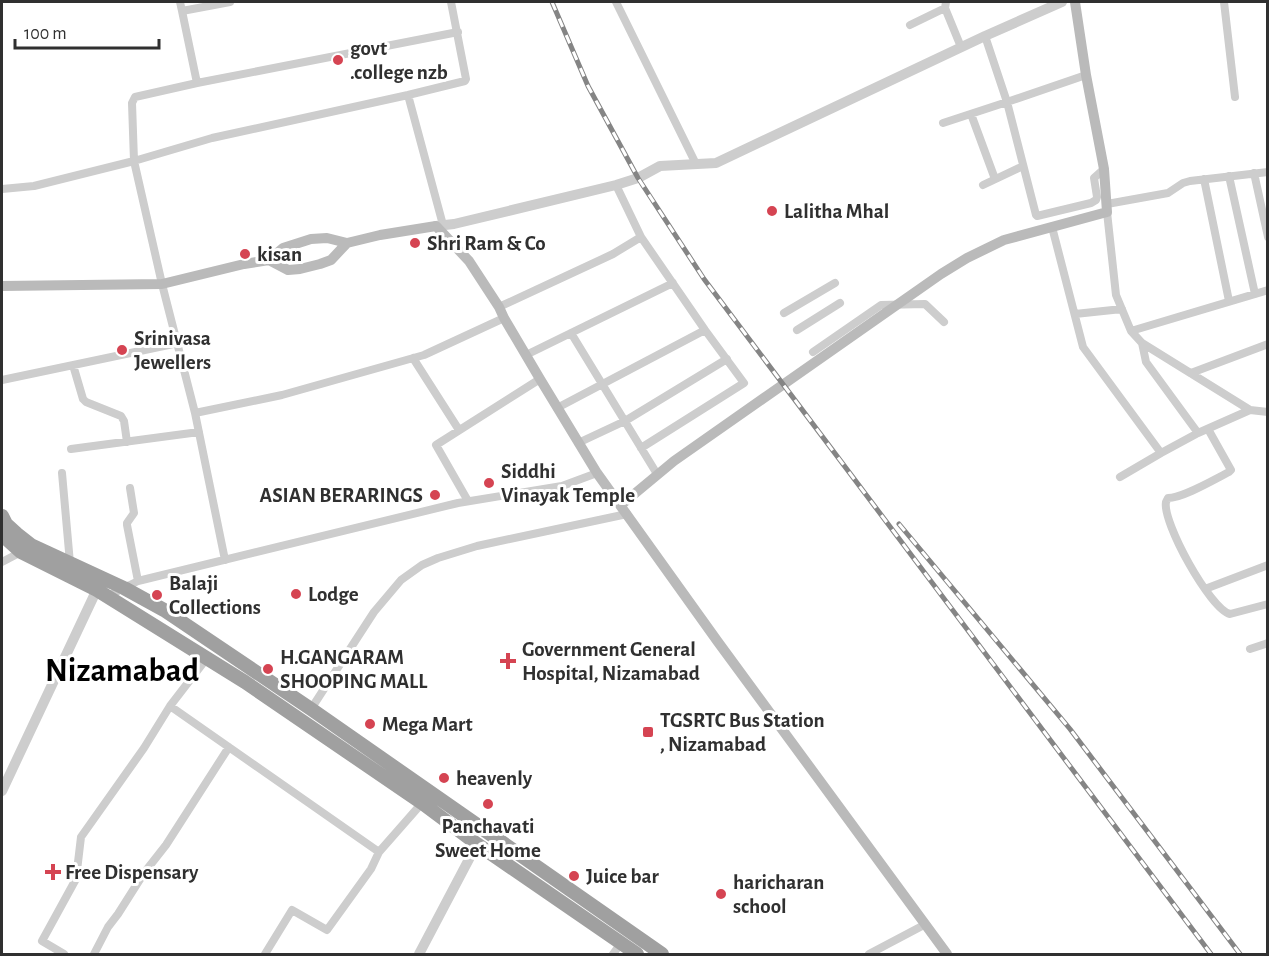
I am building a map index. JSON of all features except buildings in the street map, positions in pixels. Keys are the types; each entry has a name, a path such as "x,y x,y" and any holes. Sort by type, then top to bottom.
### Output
{"highway":[{"path":"2,516 6,524 32,545 70,563 102,588 422,803 477,844 637,954"},
{"path":"2,535 21,552 102,588 124,588 164,610 311,709 662,954"}],"main road":[{"path":"624,509 657,474 674,461 941,274 1004,240 1052,227 1107,208 1104,169 1075,2"},
{"path":"2,286 162,284 268,260 283,248 311,238 327,238 347,243 380,235 440,226 469,261 499,307 597,472 718,642 947,954"},
{"path":"268,260 288,270 300,269 331,260 347,243"}],"street":[{"path":"197,83 181,6 230,2"},
{"path":"2,189 34,186 134,161 212,138 465,81 466,76 451,2"},
{"path":"616,2 696,164"},
{"path":"408,95 440,226 616,185 638,178 660,166 716,164 961,47 1062,2"},
{"path":"1224,2 1234,97"},
{"path":"910,25 945,5 961,47"},
{"path":"225,560 195,413 134,161 132,102 135,97 197,83 458,32"},
{"path":"985,36 1007,102 1036,215 1039,217 1096,200 1094,178 1104,169"},
{"path":"943,123 1086,75"},
{"path":"971,114 995,179"},
{"path":"983,184 1023,166"},
{"path":"1268,172 1186,182 1168,193 1107,208 1116,295 1131,331 1142,344 1250,410 1268,412"},
{"path":"1254,173 1264,199 1268,237"},
{"path":"1229,176 1255,294"},
{"path":"1204,179 1229,301"},
{"path":"616,185 641,237 744,383 641,448"},
{"path":"1052,227 1083,346 1161,453"},
{"path":"499,307 613,254 641,237"},
{"path":"526,355 673,283"},
{"path":"784,313 835,283"},
{"path":"1131,331 1268,290"},
{"path":"797,330 840,303"},
{"path":"813,352 881,305 925,304 944,322"},
{"path":"1075,314 1122,309"},
{"path":"195,413 282,395 424,355 504,318"},
{"path":"557,408 705,330"},
{"path":"571,333 657,474"},
{"path":"2,380 178,343"},
{"path":"1142,344 1146,362 1198,433"},
{"path":"1191,373 1268,344"},
{"path":"413,358 459,430"},
{"path":"578,443 625,421 727,359"},
{"path":"73,365 83,399 88,404 121,416 127,442"},
{"path":"468,501 436,445 540,379"},
{"path":"1120,477 1198,433 1250,410"},
{"path":"1208,429 1231,470 1200,487 1168,498 1165,505 1176,537 1189,564 1205,589 1225,613 1230,614 1268,604"},
{"path":"71,449 199,432"},
{"path":"62,472 70,563"},
{"path":"2,791 102,588 124,588 138,581 468,501 562,486 597,472"},
{"path":"130,488 134,513 127,525 138,581"},
{"path":"311,709 374,612 401,580 423,565 477,546 624,509"},
{"path":"2,562 21,552"},
{"path":"1205,589 1268,565"},
{"path":"1250,649 1268,643"},
{"path":"64,954 42,941 76,879 81,837 144,748 170,706 207,658"},
{"path":"170,706 379,852"},
{"path":"94,954 108,927 166,845 229,747"},
{"path":"265,954 292,910 327,930 370,869 379,852 422,803"},
{"path":"419,954 477,844"},
{"path":"870,954 924,925"},
{"path":"612,954 621,943"}],"railway":[{"path":"552,2 588,86 638,178 704,279 1211,954"},
{"path":"899,524 1070,729 1240,954"}],"place":[{"name":"govt .college nzb","path":"338,60"},
{"name":"Lalitha Mhal","path":"772,211"},
{"name":"Shri Ram & Co","path":"415,243"},
{"name":"kisan","path":"245,254"},
{"name":"Srinivasa Jewellers","path":"122,350"},
{"name":"Siddhi Vinayak Temple","path":"489,483"},
{"name":"ASIAN BERARINGS","path":"435,495"},
{"name":"Lodge","path":"296,594"},
{"name":"Balaji Collections","path":"157,595"},
{"name":"Government General Hospital, Nizamabad","path":"508,661"},
{"name":"H.GANGARAM SHOOPING MALL","path":"268,669"},
{"name":"Mega Mart","path":"370,724"},
{"name":"TGSRTC Bus Station , Nizamabad","path":"648,732"},
{"name":"heavenly","path":"444,778"},
{"name":"Panchavati Sweet Home","path":"488,804"},
{"name":"Free Dispensary","path":"53,872"},
{"name":"Juice bar","path":"574,876"},
{"name":"haricharan school","path":"721,894"}],"district":[{"name":"Nizamabad","path":"122,671"}]}
